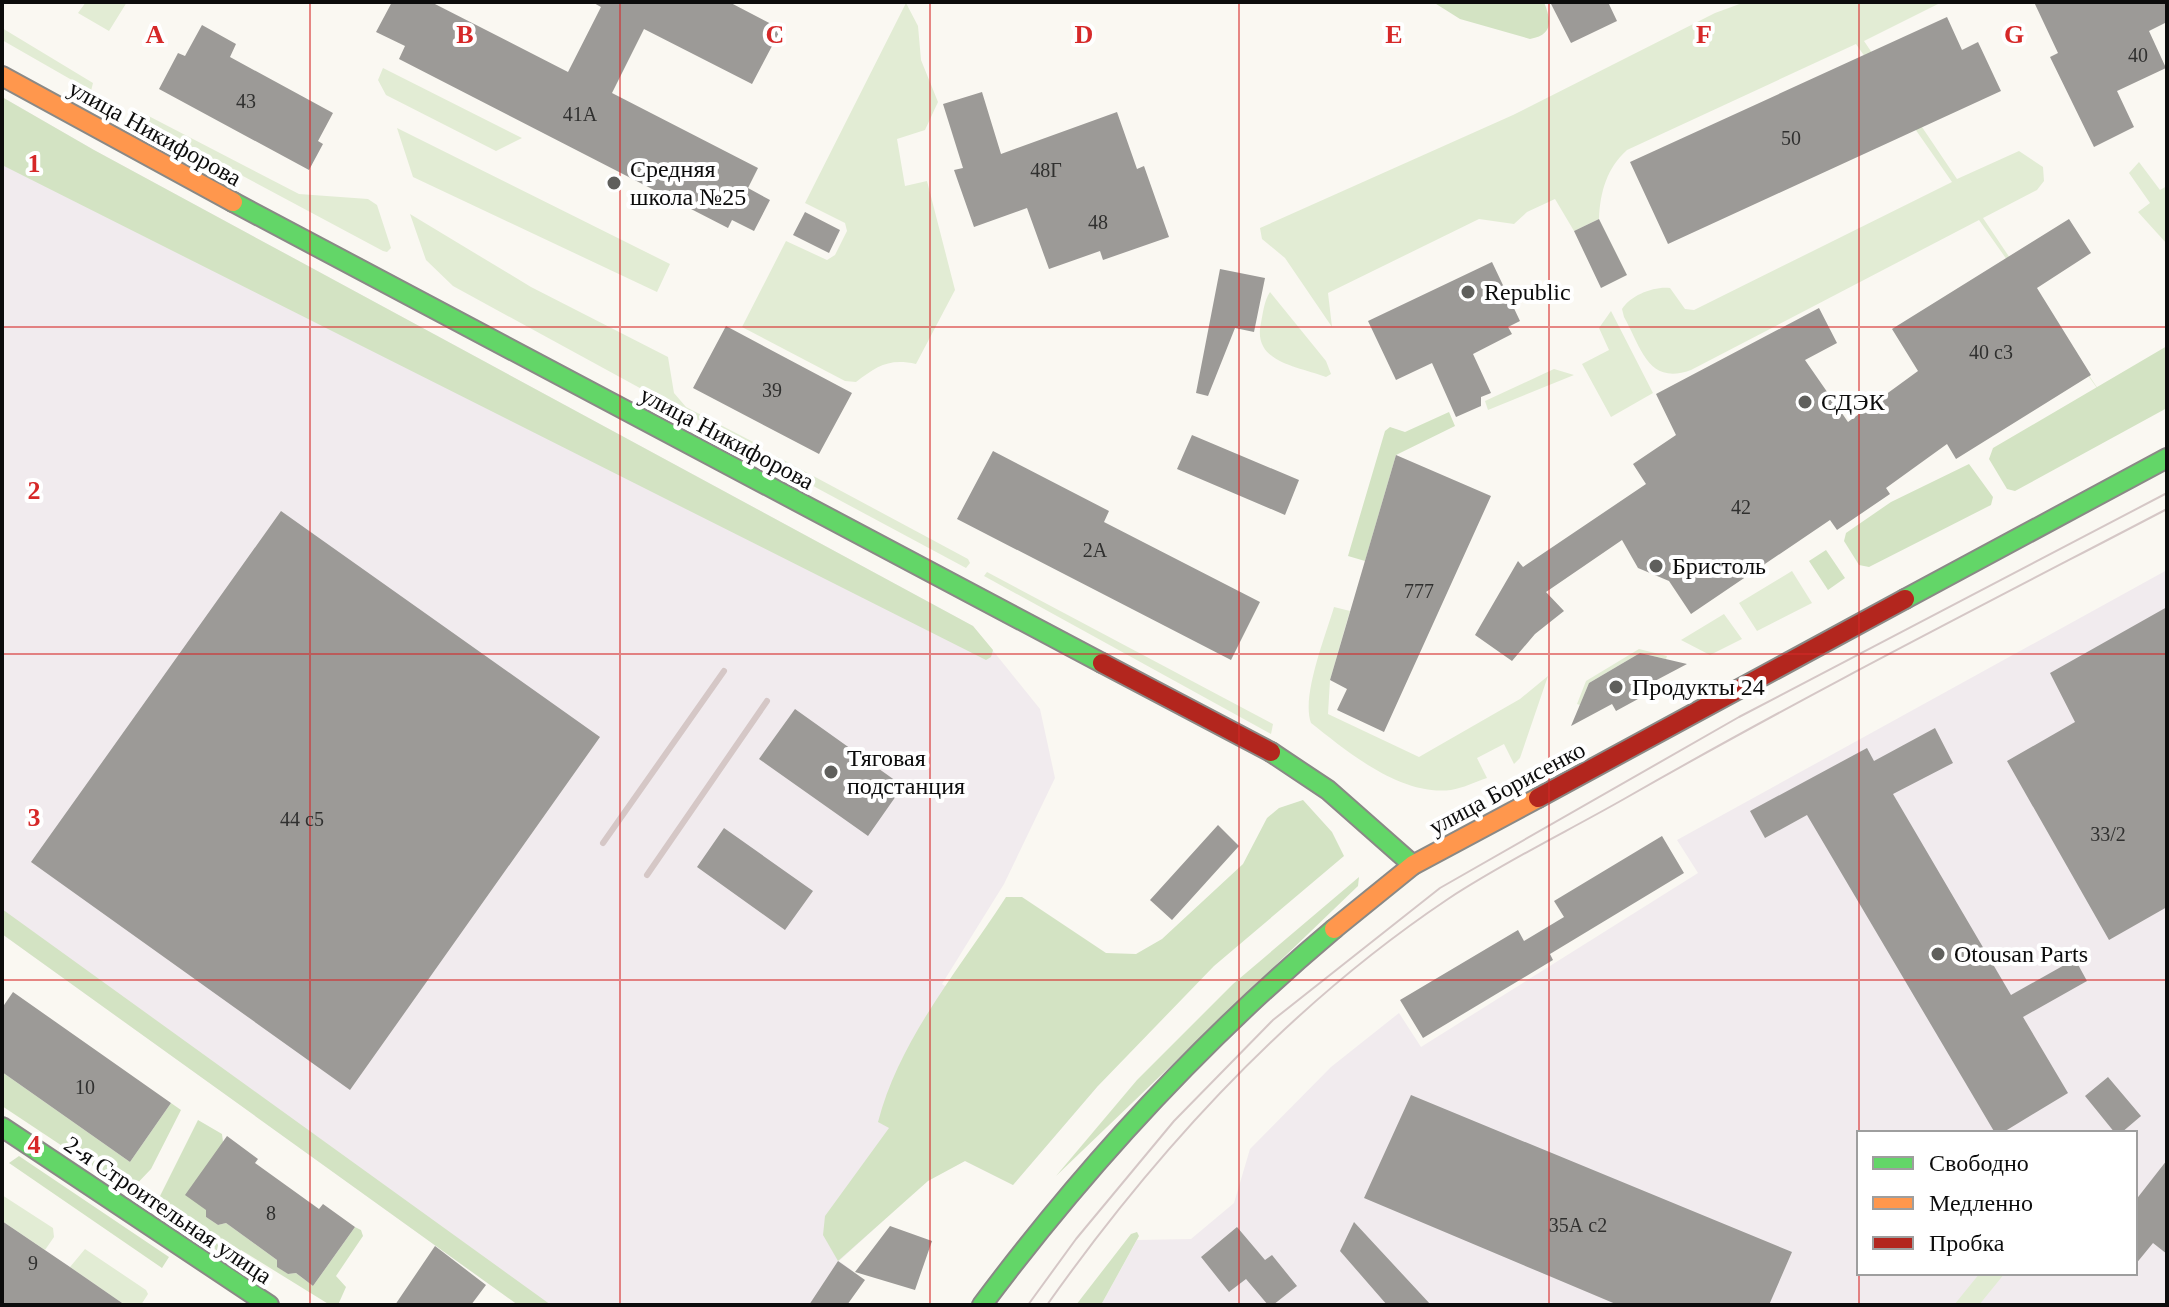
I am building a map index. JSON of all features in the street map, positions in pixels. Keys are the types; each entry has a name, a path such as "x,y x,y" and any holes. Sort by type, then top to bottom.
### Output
{"main road":[{"name":"улица Никифорова","path":"2,76 425,306 1277,755 1328,790 1413,865"},
{"name":"улица Борисенко","path":"982,1305 1041,1223 1152,1097 1247,1000 1331,927 1413,865 2167,458"},
{"name":"2-я Строительная улица","path":"2,1127 269,1305"}],"shaded area":[{"path":"2,97 94,150 973,626 1040,709 1055,778 1004,884 942,984 1097,1087 1013,1185 965,1161 927,1181 839,1261 853,1271 839,1293 850,1301 847,1305 518,1305 2,934"},
{"path":"2167,570 2167,1305 1101,1305 1137,1240 1191,1239 1234,1203 1250,1149 1331,1067 1399,1013 1421,1047 1698,873 1677,840"}],"green space":[{"path":"86,2 127,2 109,31 78,13"},
{"path":"1433,2 1544,2 1549,26 1543,34 1530,39 1460,19"},
{"path":"1745,2 1942,2 1864,41 1957,179 2019,151 2043,167 2044,181 2037,190 1983,218 2113,411 1979,220 1691,370 1665,373 1648,361 1622,309 1643,292 1670,288 1685,309 1694,310 1952,182 1856,44 1627,150 1606,181 1599,219 1574,231 1555,199 1527,212 1514,224 1479,219 1328,293 1332,327 1285,258 1262,239 1260,228 1513,115 1715,13"},
{"path":"906,3 918,26 921,60 938,102 925,130 897,139 905,186 927,181 955,290 916,364 891,363 856,382 845,381 742,327 786,241 827,260 835,255 847,231 845,223 805,203"},
{"path":"2,28 93,83 91,91 2,40"},
{"path":"383,68 522,138 496,151 386,95 378,80"},
{"path":"2,97 94,150 973,626 993,650 991,657 986,660 2,165"},
{"path":"137,110 299,194 368,199 377,205 391,248 383,251 138,120"},
{"path":"397,128 670,264 657,292 413,177"},
{"path":"2139,162 2160,190 2167,186 2167,244 2138,212 2150,203 2129,173"},
{"path":"410,214 531,287 668,357 674,393 686,407 759,445 757,452 453,286 426,260"},
{"path":"1270,292 1326,361 1331,374 1326,377 1290,365 1270,354 1263,346 1261,323"},
{"path":"1611,311 1653,393 1611,417 1582,364 1609,350 1599,328"},
{"path":"2167,346 2167,408 2015,491 2007,489 1989,459 1993,448"},
{"path":"1554,369 1574,375 1488,410 1485,401"},
{"path":"1449,412 1455,426 1396,455 1365,561 1348,556 1385,431 1390,427 1405,432"},
{"path":"776,456 968,559 970,563 966,568 774,465"},
{"path":"1969,464 1993,497 1991,505 1869,567 1859,565 1844,541 1846,533 1891,502"},
{"path":"1826,550 1845,578 1828,590 1809,561"},
{"path":"1792,571 1812,603 1757,631 1739,603"},
{"path":"987,572 1273,724 1271,734 984,576"},
{"path":"1334,607 1350,611 1330,680 1328,714 1419,757 1520,699 1548,676 1520,758 1514,764 1504,744 1477,758 1487,778 1456,789 1432,790 1413,786 1376,770 1311,723 1309,697"},
{"path":"1724,614 1742,639 1710,655 1681,640"},
{"path":"1639,649 1667,656 1666,659 1640,653 1589,683 1580,705 1577,704 1586,681"},
{"path":"1303,800 1332,832 1344,856 1214,966 1097,1087 1013,1185 965,1161 928,1181 838,1261 823,1235 825,1216 889,1128 878,1122 901,1062 933,1005 1006,897 1022,897 1106,953 1136,954 1162,939 1243,864 1267,818 1279,808"},
{"path":"1359,877 1358,886 1056,1176 1137,1080 1233,984"},
{"path":"2,909 551,1305 518,1305 2,934"},
{"path":"2,1072 130,1162 171,1103 181,1110 151,1169 130,1191 2,1106"},
{"path":"198,1120 222,1134 223,1142 206,1217 218,1225 226,1223 277,1260 278,1267 288,1274 296,1273 313,1286 355,1227 361,1230 363,1236 336,1276 346,1287 338,1305 330,1305 241,1250 233,1262 155,1206"},
{"path":"19,1156 169,1257 162,1268 9,1163"},
{"path":"2,1195 53,1228 54,1237 45,1250 2,1221"},
{"path":"1137,1232 1139,1236 1101,1305 1076,1305 1131,1234"},
{"path":"85,1249 146,1290 148,1294 141,1305 125,1305 70,1267"},
{"path":"1978,1275 2003,1275 1979,1305 1954,1305"}],"building":[{"path":"392,2 431,2 568,72 601,7 592,2 729,2 781,29 752,84 644,29 612,93 758,168 748,188 770,200 754,231 732,220 728,228 399,59 405,46 376,32"},
{"path":"1550,2 1608,2 1617,21 1571,43"},
{"path":"2034,2 2167,2 2167,22 2149,31 2166,68 2117,91 2134,127 2094,147 2050,57 2058,53"},
{"path":"1947,17 1962,50 1978,42 2001,91 1668,244 1630,162"},
{"path":"202,25 236,44 230,57 333,113 318,141 323,144 309,170 159,89 178,53 185,56"},
{"path":"982,92 1001,154 1117,112 1137,169 1144,166 1169,237 1103,260 1100,251 1049,269 1027,208 974,227 954,170 963,168 943,104"},
{"path":"805,212 840,230 829,253 793,235"},
{"path":"1599,219 1627,275 1601,288 1574,231"},
{"path":"2069,219 2091,253 2037,288 2091,375 1956,459 1947,444 1886,488 1890,494 1837,530 1830,520 1691,614 1669,581 1638,568 1622,540 1546,592 1564,611 1535,634 1512,661 1475,635 1518,561 1523,567 1646,484 1633,464 1676,435 1656,394 1819,308 1837,343 1805,360 1848,422 1918,371 1892,329"},
{"name":"Republic","path":"1492,262 1520,321 1508,327 1512,334 1473,354 1491,393 1481,397 1481,406 1456,417 1432,363 1396,380 1368,321"},
{"path":"1220,269 1265,278 1254,332 1235,328 1208,396 1196,393"},
{"path":"726,326 852,393 819,454 693,388"},
{"path":"1192,435 1299,480 1285,515 1177,469"},
{"path":"993,451 1109,511 1104,522 1260,602 1231,660 957,519"},
{"path":"1396,455 1491,496 1384,732 1337,710 1347,689 1330,680"},
{"path":"281,511 600,737 350,1090 31,862"},
{"path":"2167,607 2167,907 2109,940 2007,761 2075,722 2050,673"},
{"name":"Продукты 24","path":"1640,653 1687,664 1634,692 1638,699 1616,711 1612,704 1571,726 1589,683"},
{"name":"Тяговая подстанция","path":"795,709 903,786 868,836 759,759"},
{"name":"Otousan Parts","path":"1935,728 1953,763 1893,794 2011,995 2075,959 2087,981 2023,1017 2068,1093 2005,1131 1994,1131 1807,815 1765,838 1750,811 1867,748 1874,761"},
{"path":"1218,825 1239,846 1172,920 1150,900"},
{"path":"724,828 813,891 785,930 697,867"},
{"path":"1662,836 1684,873 1550,954 1553,960 1423,1038 1400,1000 1518,930 1524,941 1564,917 1554,901"},
{"path":"13,992 171,1103 130,1162 2,1072 2,1008"},
{"path":"2108,1077 2141,1116 2123,1131 2113,1131 2085,1096"},
{"path":"1411,1095 1792,1252 1769,1305 1618,1305 1364,1198"},
{"path":"227,1136 258,1159 255,1163 319,1209 323,1204 355,1227 313,1286 296,1273 288,1274 277,1267 277,1260 226,1223 218,1225 206,1217 206,1210 185,1195"},
{"path":"2167,1160 2167,1254 2153,1243 2137,1263 2137,1198"},
{"path":"2,1221 70,1267 125,1305 2,1305"},
{"path":"1354,1222 1431,1305 1387,1305 1340,1251"},
{"path":"890,1226 932,1241 915,1290 855,1272"},
{"path":"1237,1227 1265,1260 1272,1255 1297,1286 1273,1305 1268,1305 1246,1279 1229,1292 1201,1257"},
{"path":"435,1246 486,1285 471,1305 395,1305"},
{"path":"838,1261 865,1280 847,1305 809,1305"}],"tram line":[{"path":"1028,1305 1076,1239 1174,1121 1273,1020 1440,888 1739,717 2167,493"},
{"path":"1047,1305 1133,1192 1229,1084 1280,1033 1334,986 1448,899 1758,724 2167,509"}],"railway":[{"path":"603,843 724,671"},
{"path":"647,875 767,701"}],"traffic: fast":[{"path":"233,202 1102,663"},
{"path":"1905,599 2167,458"},
{"path":"1271,752 1328,790 1413,865"},
{"path":"982,1305 1062,1203 1147,1107 1238,1015 1334,929"},
{"path":"2,1127 269,1305"}],"traffic: slow":[{"path":"2,76 233,202"},
{"path":"1334,929 1413,865 1538,798"}],"traffic: jam":[{"path":"1538,798 1905,599"},
{"path":"1102,663 1271,752"}],"place":[{"name":"Средняя школа №25","path":"614,183"},
{"name":"Republic","path":"1468,292"},
{"name":"СДЭК","path":"1805,402"},
{"name":"Бристоль","path":"1656,566"},
{"name":"Продукты 24","path":"1616,687"},
{"name":"Тяговая подстанция","path":"831,772"},
{"name":"Otousan Parts","path":"1938,954"}]}
